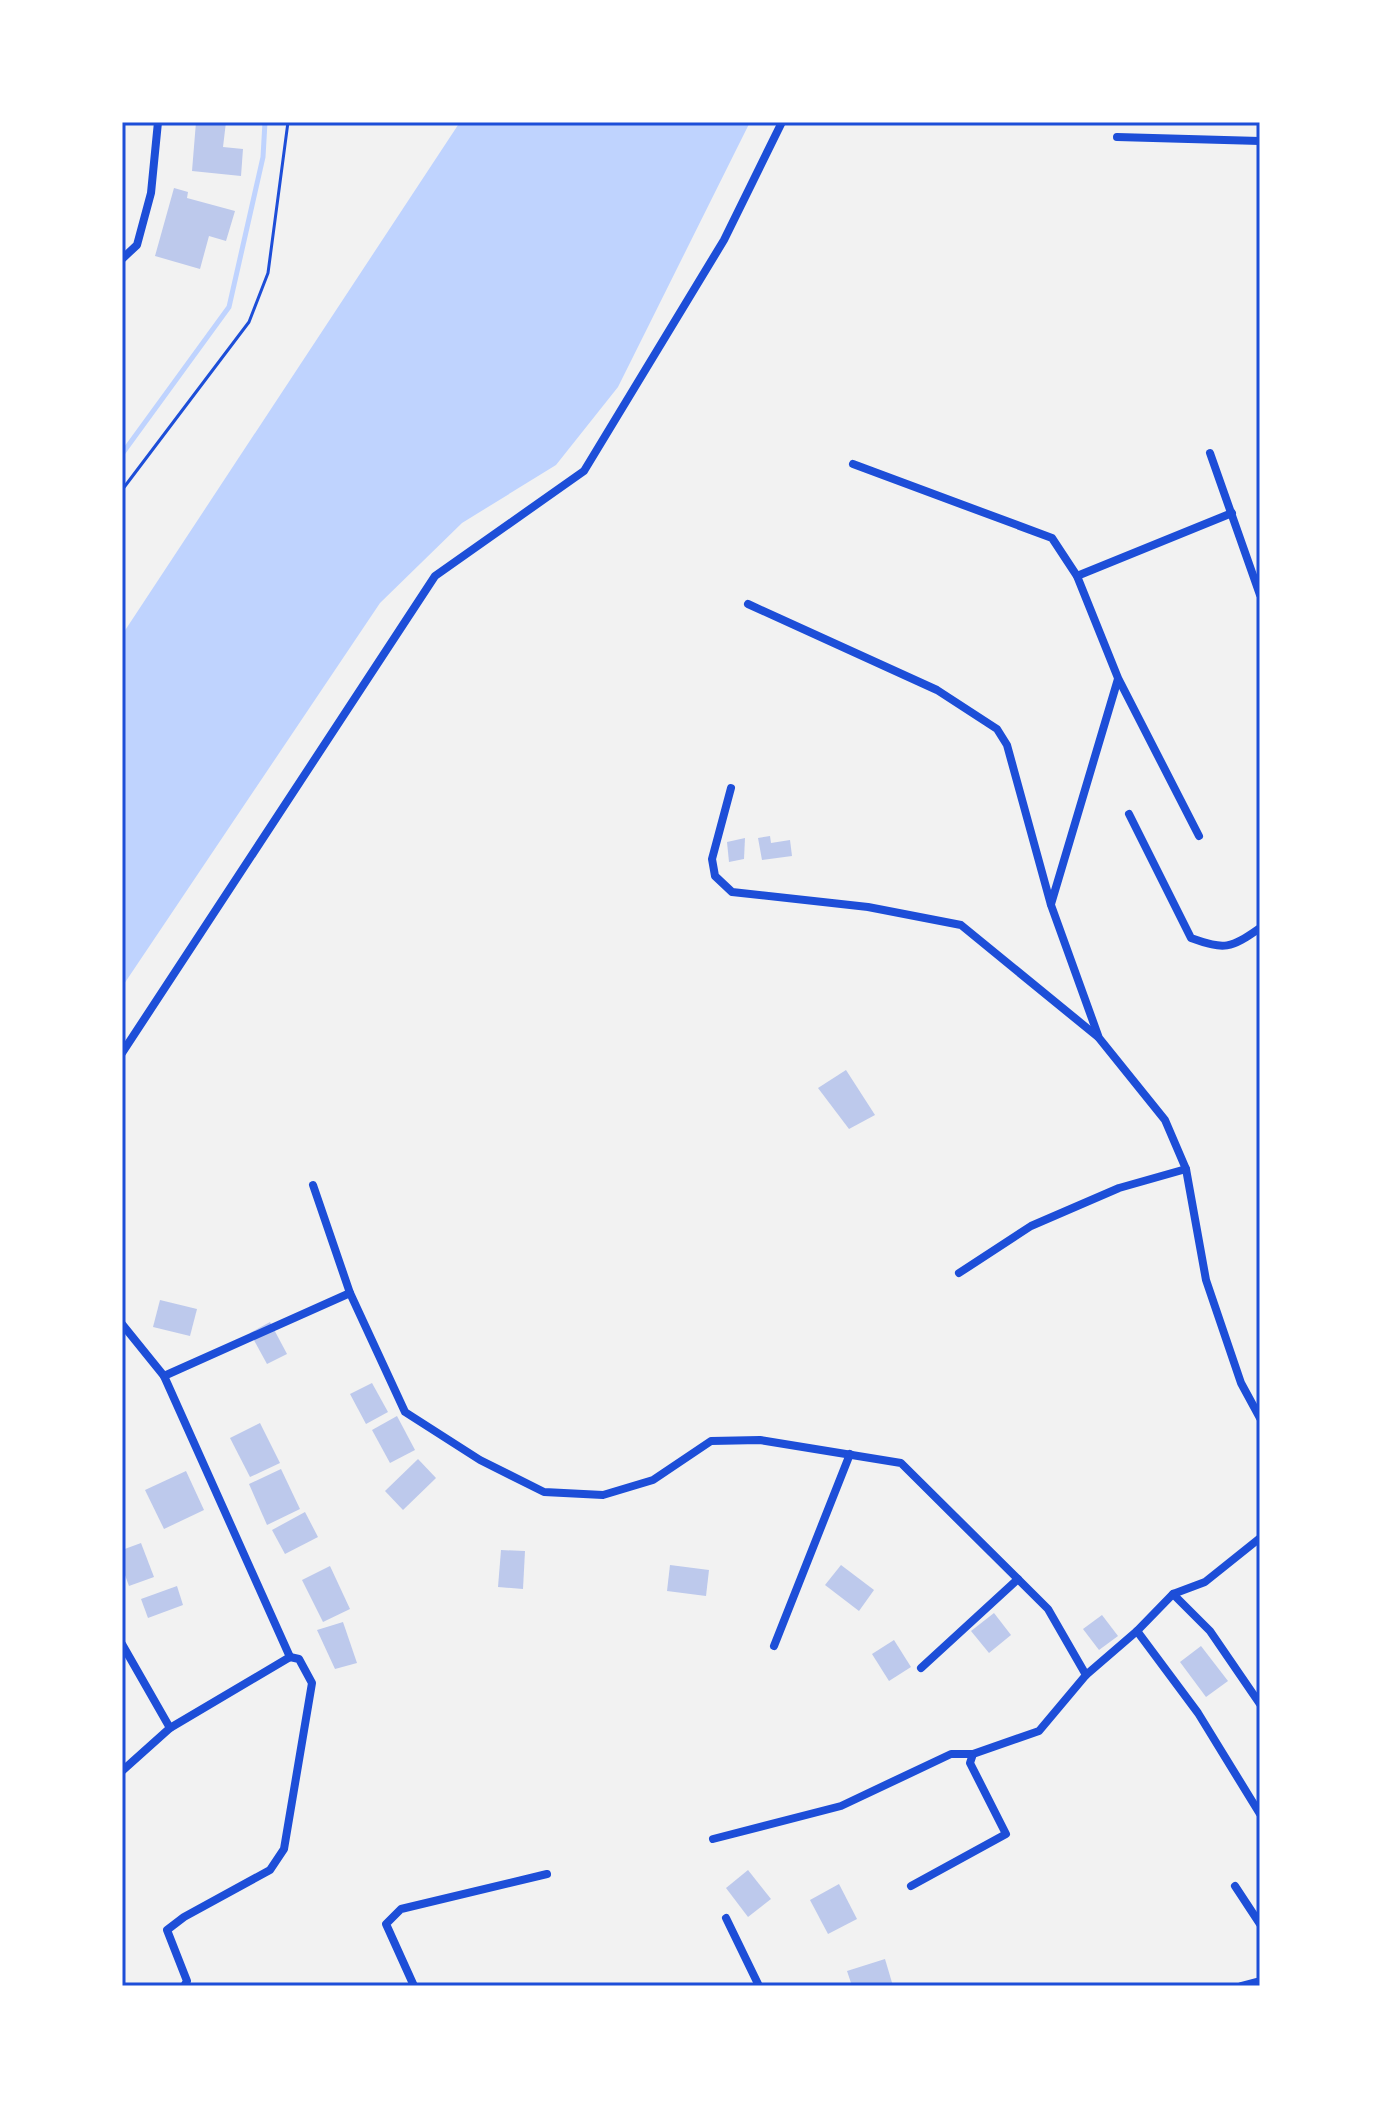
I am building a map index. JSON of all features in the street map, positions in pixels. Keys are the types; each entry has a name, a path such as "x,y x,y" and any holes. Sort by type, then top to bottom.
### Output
{"street":[{"path":"122,259 137,245 151,193 158,122"},
{"path":"122,1053 435,576 584,471 724,240 782,122"},
{"path":"1117,137 1260,141"},
{"path":"1210,453 1260,595"},
{"path":"853,464 1052,538 1077,576 1118,678 1199,836"},
{"path":"1077,576 1232,513"},
{"path":"748,604 937,690 997,729 1007,745 1051,905 1099,1038"},
{"path":"1051,905 1118,678"},
{"path":"731,788 712,859 715,876 732,892 868,907 961,925 1099,1038 1165,1120 1186,1169 1206,1280 1241,1383 1260,1418"},
{"path":"1129,814 1191,938 1218,948 1238,943 1260,928"},
{"path":"959,1273 1031,1226 1119,1188 1186,1169"},
{"path":"313,1185 350,1293 405,1412 480,1460 544,1492 603,1495 653,1480 711,1441 760,1440 901,1463 1048,1609 1086,1675"},
{"path":"164,1376 350,1293"},
{"path":"122,1324 164,1376 290,1657"},
{"path":"774,1646 850,1454"},
{"path":"713,1839 841,1806 951,1754 973,1754 1039,1731 1086,1675 1137,1631 1173,1594 1205,1582 1260,1538"},
{"path":"921,1668 1018,1579"},
{"path":"1173,1594 1210,1631 1260,1704"},
{"path":"1137,1631 1198,1713 1260,1814"},
{"path":"122,1644 170,1728"},
{"path":"122,1771 170,1728 290,1657 299,1659 312,1683 284,1849 270,1870 184,1917 167,1930 187,1981 184,1986"},
{"path":"911,1886 1006,1834 970,1763 973,1754"},
{"path":"414,1986 386,1924 401,1909 547,1874"},
{"path":"1235,1886 1260,1924"},
{"path":"726,1918 759,1986"},
{"path":"1241,1986 1260,1981"}],"path":[{"path":"122,490 249,322 268,273 288,122"}],"water":[{"path":"460,122 750,122 618,387 556,465 462,523 380,603 122,987 122,635"}],"building":[{"path":"196,122 226,122 223,147 243,149 241,176 192,171"},
{"path":"174,188 188,192 187,198 235,211 226,241 209,236 200,269 155,256"},
{"path":"770,836 771,843 790,840 792,856 762,860 758,838"},
{"path":"745,838 744,859 729,862 727,842"},
{"path":"846,1070 875,1115 849,1129 818,1088"},
{"path":"160,1300 197,1309 190,1336 153,1327"},
{"path":"270,1322 287,1354 267,1364 250,1333"},
{"path":"372,1383 388,1412 366,1424 350,1394"},
{"path":"397,1416 415,1450 390,1463 372,1430"},
{"path":"260,1423 280,1463 250,1477 230,1438"},
{"path":"418,1459 436,1478 403,1510 385,1491"},
{"path":"281,1469 300,1509 267,1525 249,1484"},
{"path":"186,1471 204,1510 164,1529 145,1490"},
{"path":"305,1512 318,1537 285,1554 272,1530"},
{"path":"141,1543 154,1577 129,1586 122,1567 122,1550"},
{"path":"501,1550 525,1551 523,1589 498,1587"},
{"path":"670,1565 709,1570 706,1596 667,1591"},
{"path":"841,1565 874,1590 859,1611 825,1585"},
{"path":"330,1566 350,1609 323,1622 302,1580"},
{"path":"177,1586 183,1605 148,1618 141,1599"},
{"path":"994,1613 1011,1635 989,1653 971,1631"},
{"path":"1102,1615 1118,1636 1099,1650 1083,1629"},
{"path":"343,1622 357,1663 335,1669 317,1630"},
{"path":"894,1640 911,1667 889,1681 872,1654"},
{"path":"1201,1646 1228,1681 1206,1697 1180,1662"},
{"path":"748,1870 771,1899 748,1917 726,1888"},
{"path":"839,1884 857,1919 828,1934 810,1900"},
{"path":"885,1959 893,1986 852,1986 847,1971"}],"waterway":[{"path":"122,454 229,307 263,157 265,122"}]}
